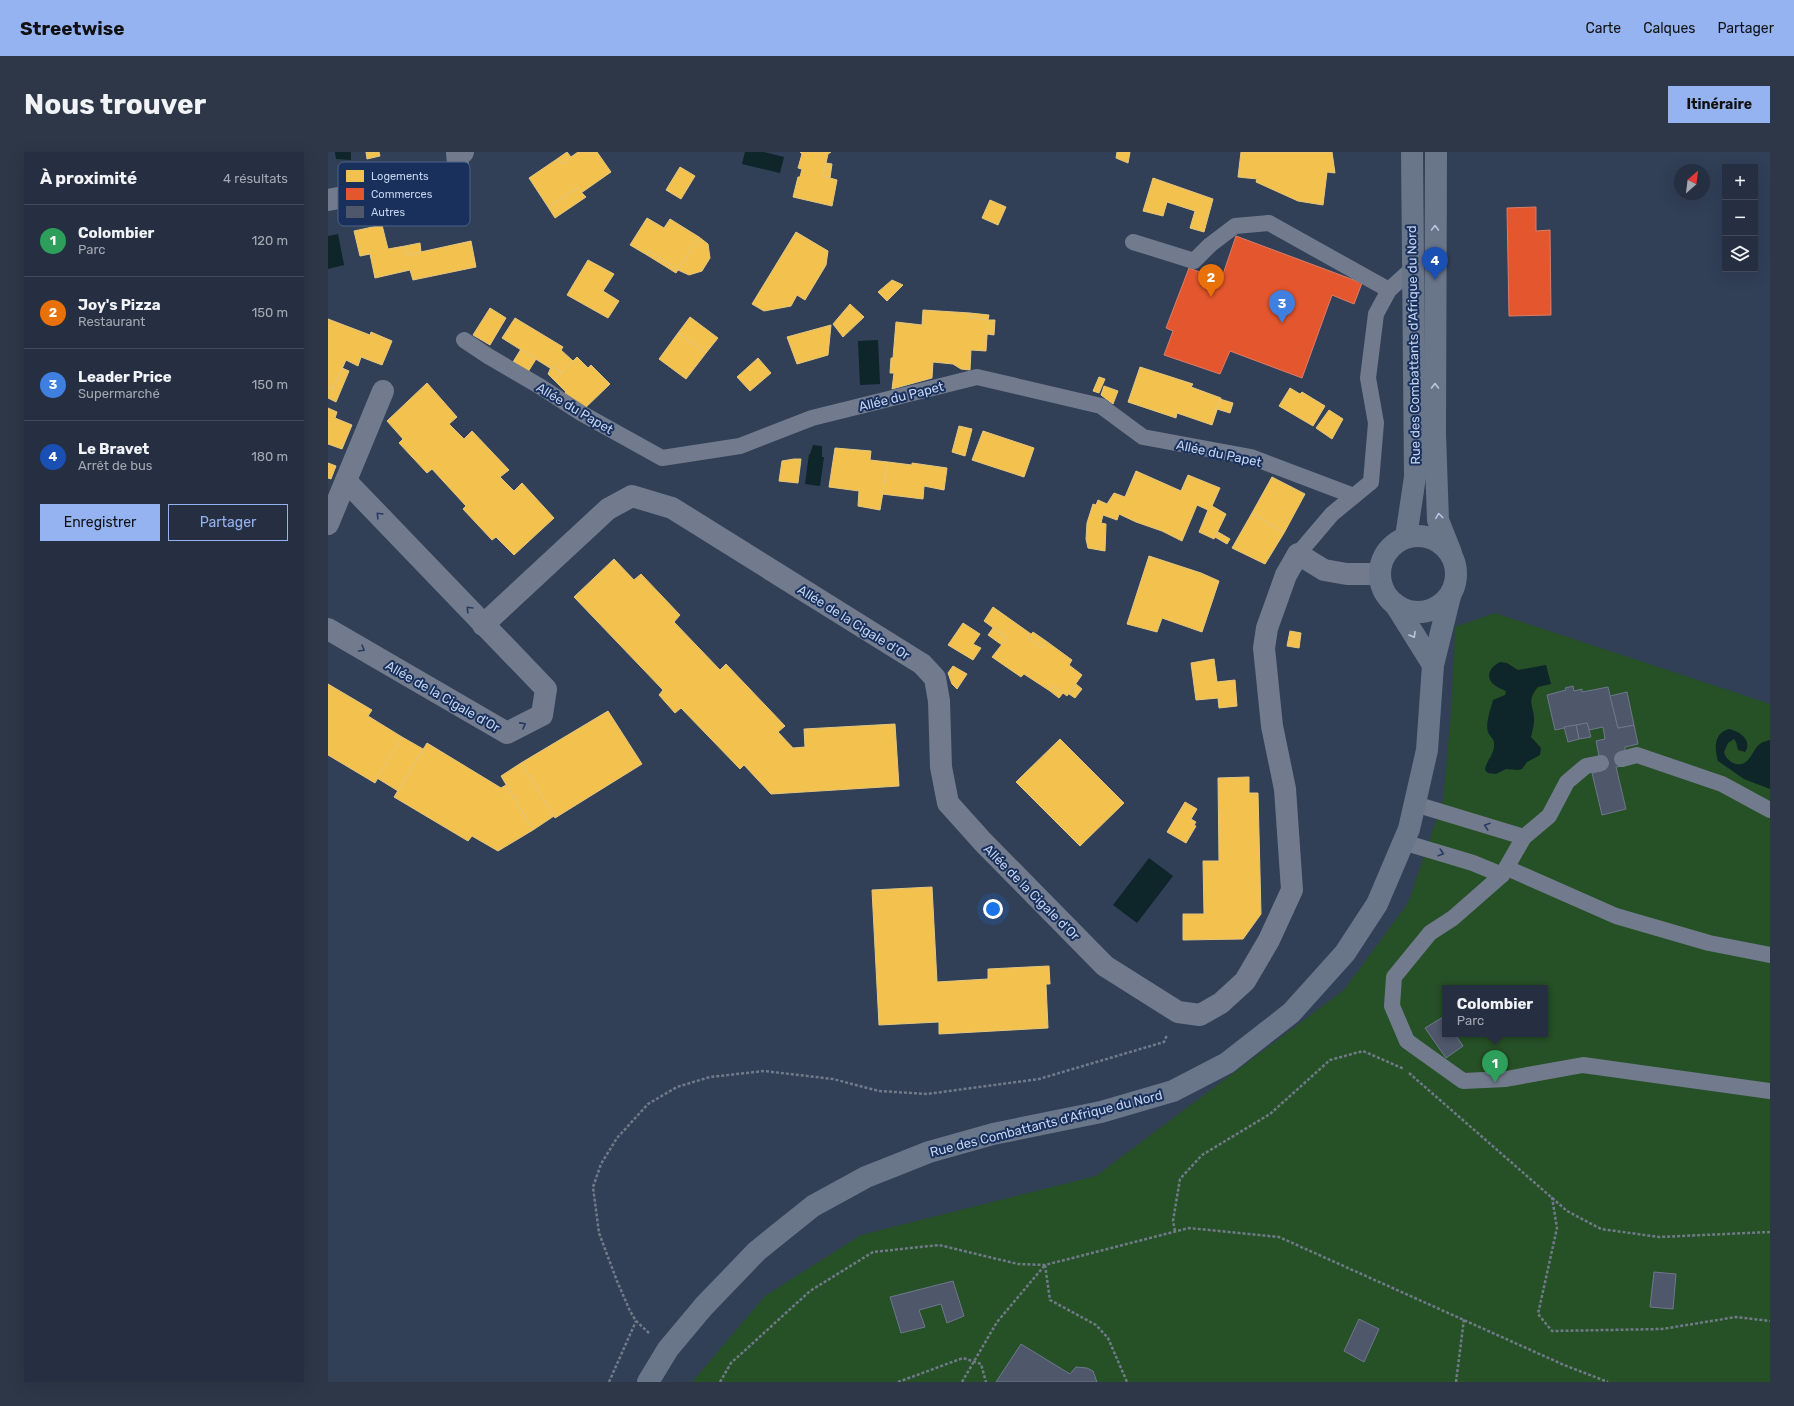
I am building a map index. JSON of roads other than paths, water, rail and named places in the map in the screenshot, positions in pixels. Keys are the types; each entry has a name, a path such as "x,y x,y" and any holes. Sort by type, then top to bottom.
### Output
{"main road":[{"name":"Rue des Combattants d'Afrique du Nord","path":"1406,537 1415,477 1412,152"},
{"name":"Rue des Combattants d'Afrique du Nord","path":"1436,152 1435,434 1438,520 1451,553"},
{"path":"1395,604 1409,611 1424,612 1440,605 1450,596 1456,581 1456,565 1451,553 1443,544 1429,536 1416,535 1406,537 1390,548 1382,562 1380,574 1382,585 1387,596 1395,604 1433,665"},
{"name":"Rue des Combattants d'Afrique du Nord","path":"648,1382 668,1349 704,1306 756,1251 813,1206 866,1177 929,1152 993,1134 1101,1112 1173,1090 1227,1063 1291,1013 1345,953 1377,904 1409,830 1427,750 1433,665 1450,596"}],"street":[{"path":"458,162 457,153 463,152"},
{"path":"328,200 338,198"},
{"path":"328,524 383,391"},
{"name":"Allée de la Cigale d'Or","path":"328,630 507,733 542,715 546,689 346,481"},
{"name":"Allée de la Cigale d'Or","path":"484,625 608,508 632,496 672,508 922,664 935,678 939,701 941,767 948,803 983,842 1105,966 1178,1012 1200,1015 1221,1003 1245,980 1269,940 1292,890 1285,789 1272,726 1264,648 1267,628 1286,575 1298,554"},
{"path":"1298,554 1324,570 1347,574 1380,574"}],"lane":[{"path":"1133,242 1194,261 1210,245 1235,226 1269,224 1389,290"},
{"path":"1298,554 1332,514 1371,482 1376,423 1368,378 1376,314 1389,290 1412,269"},
{"name":"Allée du Papet","path":"464,340 581,413 662,458 740,446 812,418 977,377 1101,406 1142,437 1251,457 1354,496"},
{"path":"1622,759 1637,755 1722,784 1770,810"},
{"path":"1601,763 1586,766 1567,782 1548,816 1524,838 1504,872 1453,918 1430,933 1394,977 1392,1006 1407,1041 1463,1082 1506,1079 1583,1065 1770,1091"},
{"path":"1415,804 1524,838"},
{"path":"1404,842 1504,872 1616,916 1709,943 1770,955"}],"place":[{"name":"Le Bravet","path":"1435,280"},
{"name":"Joy's Pizza","path":"1211,297"},
{"name":"Leader Price","path":"1282,323"},
{"name":"Colombier","path":"1495,1083"}]}
